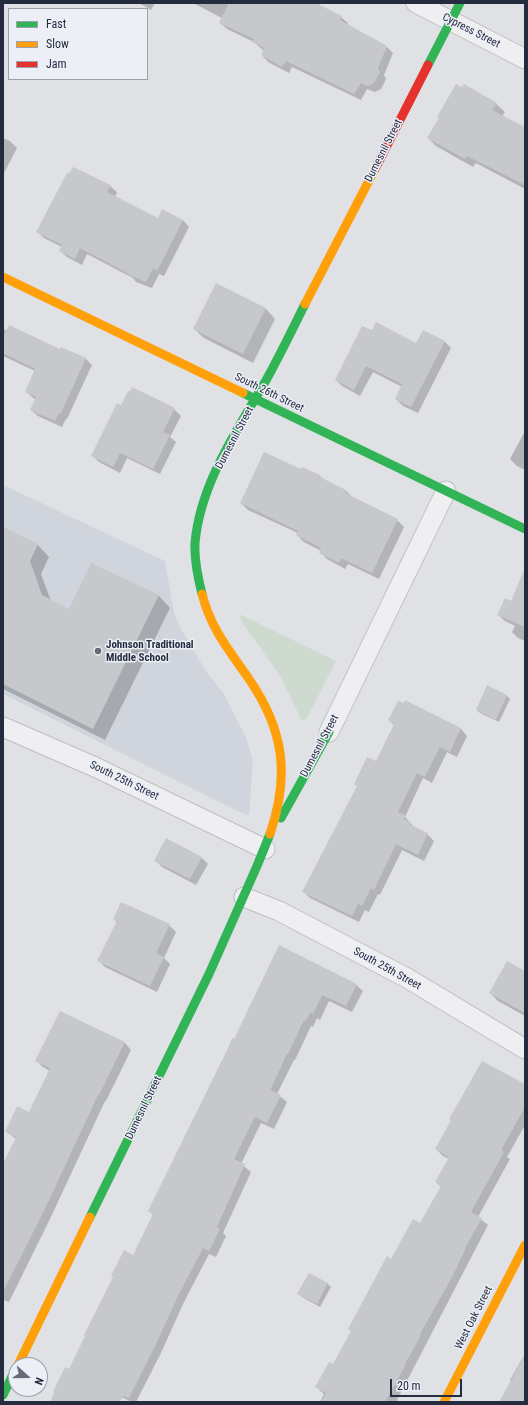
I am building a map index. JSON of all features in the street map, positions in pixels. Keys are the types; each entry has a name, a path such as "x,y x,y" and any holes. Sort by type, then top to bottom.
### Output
{"main road":[{"name":"Dumesnil Street","path":"22,1357 220,953 264,849 274,821 281,787 279,747 267,708 215,629 202,598 195,543 204,499 223,458 460,3"},
{"name":"South 26th Street","path":"3,277 525,529"},
{"name":"Dumesnil Street","path":"264,849 328,732"},
{"name":"West Oak Street","path":"444,1402 525,1245"},
{"path":"3,1395 8,1385"}],"street":[{"name":"Cypress Street","path":"416,3 525,59"},
{"name":"Dumesnil Street","path":"328,732 446,491"},
{"name":"South 25th Street","path":"3,727 95,767 264,849"},
{"name":"South 25th Street","path":"244,897 279,911 407,978 525,1049"}],"shaded area":[{"name":"Johnson Traditional Middle School","path":"3,485 165,561 174,613 181,629 207,673 222,691 246,737 253,762 249,814 244,814 3,694"},
{"path":"239,614 336,661 307,718 304,720 301,719 281,677 242,622"}],"building":[{"path":"229,3 316,3 342,16 340,20 387,46 378,68 380,72 374,83 368,86 361,83 354,94 286,61 282,67 261,55 264,48 252,42 254,39 219,23"},
{"path":"456,84 462,87 464,84 497,103 492,110 525,127 525,185 467,156 465,159 427,138"},
{"path":"73,167 111,185 107,192 158,218 162,209 183,220 157,271 153,268 146,282 129,275 80,248 75,259 59,251 62,245 36,232 67,173 69,173"},
{"path":"216,283 266,308 243,354 193,329"},
{"path":"376,322 416,343 423,330 445,341 411,407 395,399 402,384 366,366 354,390 335,380 362,326 372,330"},
{"path":"9,325 60,349 61,347 86,358 61,413 59,413 55,421 30,410 36,397 25,392 35,369 3,353 3,337"},
{"path":"132,387 175,408 163,432 170,435 153,469 120,453 113,467 91,456 117,403 121,405 128,391 130,391"},
{"path":"264,452 301,469 302,467 320,475 320,477 346,490 345,493 398,519 372,573 341,558 339,563 319,553 321,548 296,535 298,531 240,503"},
{"path":"3,527 38,544 30,561 42,595 69,609 91,563 159,595 93,729 3,684"},
{"path":"525,568 525,627 497,615 505,598 511,601"},
{"path":"487,685 507,695 496,720 476,710"},
{"path":"405,700 461,728 450,752 440,747 425,777 417,773 398,812 405,815 404,819 410,822 409,824 428,833 418,855 396,844 374,890 371,888 362,906 358,904 352,916 302,892 357,786 354,784 367,757 376,761 394,724 388,720 398,701 404,703"},
{"path":"166,838 202,857 190,879 154,861"},
{"path":"121,902 170,924 156,953 164,957 150,986 97,961 117,921 113,919"},
{"path":"279,945 357,984 346,1006 322,995 313,1014 310,1012 306,1021 304,1020 270,1090 281,1095 267,1123 255,1117 234,1159 245,1164 217,1227 220,1229 209,1251 203,1248 129,1398 123,1396 120,1402 50,1402 65,1367 69,1369 113,1277 111,1276 124,1250 133,1255 153,1214 148,1211"},
{"path":"507,961 525,971 525,1013 489,993"},
{"path":"60,1011 125,1042 98,1095 42,1215 3,1292 3,1164 16,1137 5,1132 17,1106 29,1112 50,1068 35,1061"},
{"path":"482,1061 525,1084 525,1107 501,1150 504,1152 471,1212 482,1218 385,1402 321,1402 326,1393 315,1387 329,1362 333,1364 351,1331 348,1329 387,1256 391,1259 413,1219 420,1223 441,1186 435,1182 449,1157 435,1149 451,1120 449,1119"},
{"path":"309,1273 328,1283 317,1304 297,1294"},
{"path":"525,1355 525,1402 499,1402"}],"traffic: fast":[{"path":"428,65 460,3"},
{"path":"202,594 195,556 195,543 198,521 204,500 231,440 270,373 305,304"},
{"path":"243,393 525,529"},
{"path":"281,818 329,732"},
{"path":"90,1217 209,974 270,834"},
{"path":"3,1395 8,1385"}],"traffic: slow":[{"path":"305,304 375,169"},
{"path":"3,277 243,393"},
{"path":"202,594 210,618 228,649 261,698 270,716 276,735 280,754 280,792 270,834"},
{"path":"22,1357 90,1217"},
{"path":"444,1402 525,1245"}],"traffic: jam":[{"path":"375,169 428,65"}],"place":[{"name":"Johnson Traditional Middle School","path":"98,651"}]}
